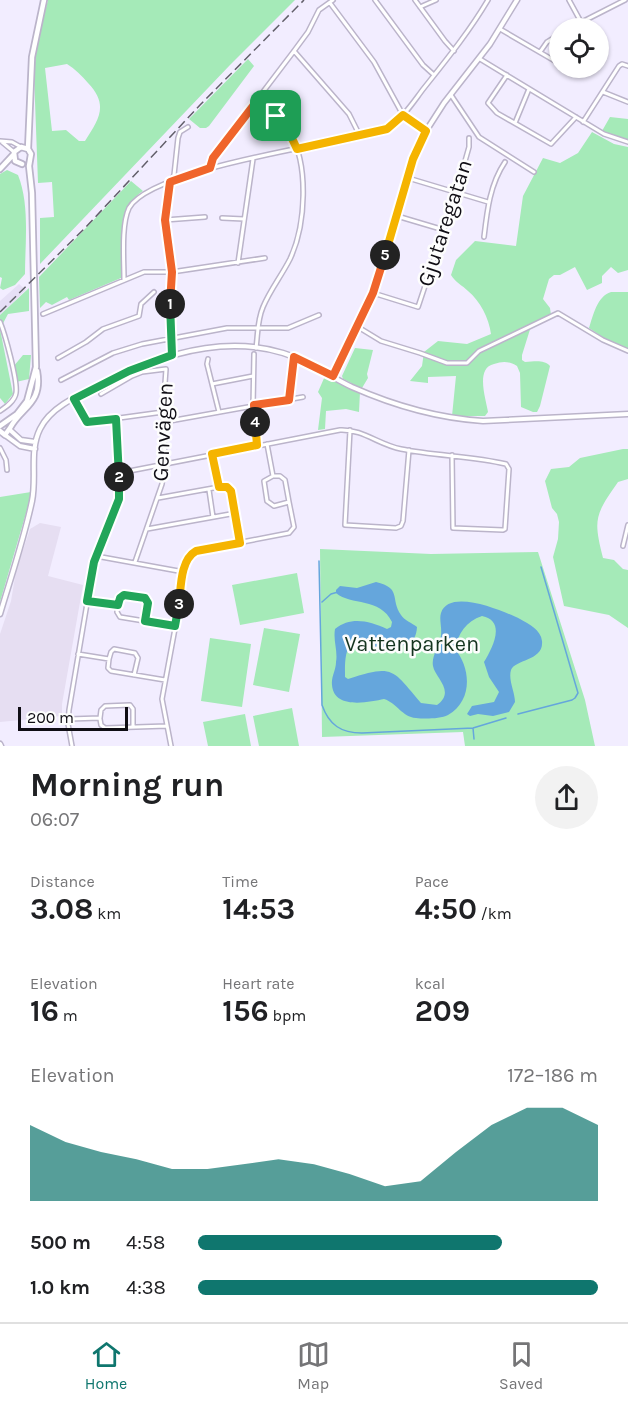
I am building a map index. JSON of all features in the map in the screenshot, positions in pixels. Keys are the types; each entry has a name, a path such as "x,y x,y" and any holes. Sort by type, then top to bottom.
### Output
{"main road":[{"path":"1,168 14,153 24,147 30,124 34,44 44,0"},
{"path":"2,434 10,429 27,409 34,397 38,377 29,160 31,153 24,147"},
{"path":"14,153 15,161 21,164 31,183"},
{"path":"1,168 29,160"},
{"path":"10,429 1,424 16,414 27,402 36,367"}],"street":[{"path":"210,168 213,158 308,32 319,10 333,0"},
{"path":"375,0 423,65 434,75"},
{"path":"415,0 454,51"},
{"path":"420,7 436,0"},
{"path":"124,280 125,222 132,203 145,192 210,168 387,129 403,115 454,51 488,0"},
{"path":"333,376 373,293 413,159 426,131 480,59 517,0"},
{"path":"569,0 578,18"},
{"path":"591,18 625,0"},
{"path":"330,3 374,62 403,115 426,131"},
{"path":"500,29 549,57"},
{"path":"540,52 549,40"},
{"path":"294,51 349,114 360,136"},
{"path":"480,59 609,137 628,142"},
{"path":"583,122 622,64 628,66"},
{"path":"507,75 488,103 493,110 550,144 576,117"},
{"path":"515,123 529,89"},
{"path":"603,92 628,102"},
{"path":"451,95 479,137 534,172"},
{"path":"256,348 257,327 267,298 290,259 302,214 303,189 297,149 286,127 257,101"},
{"path":"172,355 169,312 172,272 165,220 170,182 174,175 178,138 180,132 188,128"},
{"name":"Gjutaregatan","path":"373,293 418,307 456,192 469,147 469,138"},
{"path":"0,141 12,142 24,147"},
{"path":"0,141 14,153"},
{"path":"238,263 253,159"},
{"path":"484,237 488,202 500,169 505,162"},
{"path":"408,178 488,202"},
{"path":"397,216 444,230"},
{"path":"165,220 206,217"},
{"path":"222,218 244,219"},
{"path":"43,314 144,272 172,272 265,258"},
{"path":"58,358 103,329 139,316 141,304 154,292"},
{"path":"358,327 381,341 429,358 463,364 471,361 479,351 558,313 603,340 628,351"},
{"path":"61,380 113,353 142,344 227,328 293,327 319,315"},
{"path":"0,322 6,337 16,391 12,401 0,411"},
{"path":"0,614 32,502 35,442 45,420 60,406 129,371 172,355 212,347 256,348 294,357 351,386 405,408 462,420 628,414"},
{"path":"254,354 257,445"},
{"path":"289,400 294,357"},
{"path":"208,359 219,412"},
{"name":"Genvägen","path":"101,394 142,372 166,369 163,412 165,464 158,498 135,562"},
{"path":"212,384 253,376"},
{"path":"164,422 303,397"},
{"path":"74,399 87,422 163,412"},
{"path":"72,746 69,719 87,601 96,556 119,499 116,419"},
{"path":"10,429 22,440 35,442"},
{"path":"119,473 257,445 350,430 361,432 392,447 452,455 509,465 506,529 457,529 452,526 452,455"},
{"path":"350,430 345,525 396,528 401,526 409,450"},
{"path":"2,434 20,446 35,448"},
{"path":"267,444 273,476"},
{"path":"0,448 6,460 6,470"},
{"path":"212,454 219,487"},
{"path":"171,746 162,703 188,558 196,551 289,533 294,527 285,480 280,476 273,476 264,481 267,501 274,506 289,502"},
{"path":"158,498 227,487 230,489 236,513 240,543"},
{"path":"209,490 213,518"},
{"path":"147,529 236,513"},
{"path":"623,546 628,525"},
{"path":"96,556 184,572"},
{"path":"145,621 148,603 145,598 124,595 120,598 117,612 120,617 175,626"},
{"path":"87,601 118,605"},
{"path":"134,675 138,658 135,653 114,649 109,659 108,668 111,671 134,675 165,680"},
{"path":"78,654 109,659"},
{"path":"134,727 133,709 130,705 105,706 101,710 101,725 105,728 167,726"},
{"path":"69,719 100,718"}],"shaded area":[{"path":"19,284 26,290 0,315 0,301"},
{"path":"40,523 61,527 48,576 83,585 62,704 62,716 0,722 0,634 11,601 16,571 30,529"}],"green space":[{"path":"48,0 295,0 40,264 40,218 54,217 52,182 38,183 34,74 37,43","holes":["67,64 81,75 94,91 100,105 98,119 85,141 79,141 66,130 52,131 45,68"]},
{"path":"248,59 254,66 209,126 200,128 189,119"},
{"path":"610,117 628,119 628,140 602,131"},
{"path":"592,132 614,144 628,147 628,270 618,273 611,267 602,276 602,283 587,290 575,267 549,279 543,299 550,308 551,315 532,323 522,355 522,360 525,362 541,362 550,366 537,412 521,407 520,373 517,366 503,362 488,367 485,371 483,385 488,412 485,416 452,416 456,376 428,377 428,383 410,381 422,366 424,352 438,341 467,344 491,334 480,305 451,275 456,260 475,241 516,246 523,196 543,158 560,163 578,153"},
{"path":"7,170 18,175 22,187 26,224 25,274 15,285 3,290 0,288 2,278 0,277 0,174"},
{"path":"131,181 143,191 132,201 125,214 121,278 69,300 67,297 52,305 46,302 40,308 39,277"},
{"path":"29,288 29,311 8,314 0,329 0,315"},
{"path":"611,292 628,292 628,349 589,328 599,302"},
{"path":"0,329 13,394 5,404 0,398"},
{"path":"355,348 373,350 368,378 362,388 350,385 351,383 342,376"},
{"path":"23,355 31,355 29,379 16,382 13,367"},
{"path":"325,376 360,392 359,412 346,409 326,411 325,429 318,430 322,398 318,392"},
{"path":"628,449 628,479 618,482 610,493 601,510 597,526 603,558 614,560 623,569 628,570 628,628 609,615 564,606 553,557 558,539 559,522 552,508 545,481 551,469 569,467 580,458"},
{"path":"31,492 29,503 0,602 0,497"},
{"name":"Vattenparken","path":"320,549 431,554 538,552 585,700 595,746 465,746 463,732 322,737"},
{"path":"297,573 304,613 240,625 232,585"},
{"path":"264,628 300,634 289,692 253,685"},
{"path":"210,638 251,644 242,707 201,701"},
{"path":"292,708 299,746 259,746 253,716"},
{"path":"245,714 251,746 208,746 203,722"}],"water":[{"name":"Vattenparken","path":"376,582 389,587 401,615 417,627 416,633 408,644 374,652 364,651 353,642 347,653 345,677 348,679 384,671 391,673 404,683 421,703 437,705 445,695 443,685 433,666 434,654 441,635 441,613 446,606 455,602 478,604 503,611 520,619 534,628 541,637 539,652 511,670 510,678 515,702 509,712 493,716 467,714 472,706 494,702 499,692 489,677 484,662 491,650 496,629 490,619 482,616 467,625 456,643 455,649 464,665 467,684 462,701 448,715 428,719 416,718 407,715 384,699 353,702 339,698 334,693 332,685 336,658 335,629 347,622 360,621 387,629 391,627 392,622 387,614 373,605 349,600 336,593 336,590 340,586 357,588"}],"waterway":[{"path":"319,561 322,705 332,723 342,729 362,733 473,728 506,718"},
{"path":"518,714 572,700 578,693 541,567"},
{"path":"322,602 331,594 338,592"},
{"path":"473,728 474,739"}],"railway":[{"path":"0,312 86,227 200,105 304,0"}],"route":[{"path":"257,101 276,116 286,127 297,149 387,129 403,115 426,131 413,159 373,293 333,376 294,357 289,400 254,405 257,445 212,454 219,487 227,487 231,491 240,543 196,551 190,555 186,562 175,626 145,621 148,603 145,598 124,595 120,598 118,605 87,601 94,562 119,499 116,419 87,422 74,399 129,371 172,355 169,312 172,272 165,220 170,182 210,168 213,158 257,101"}]}
